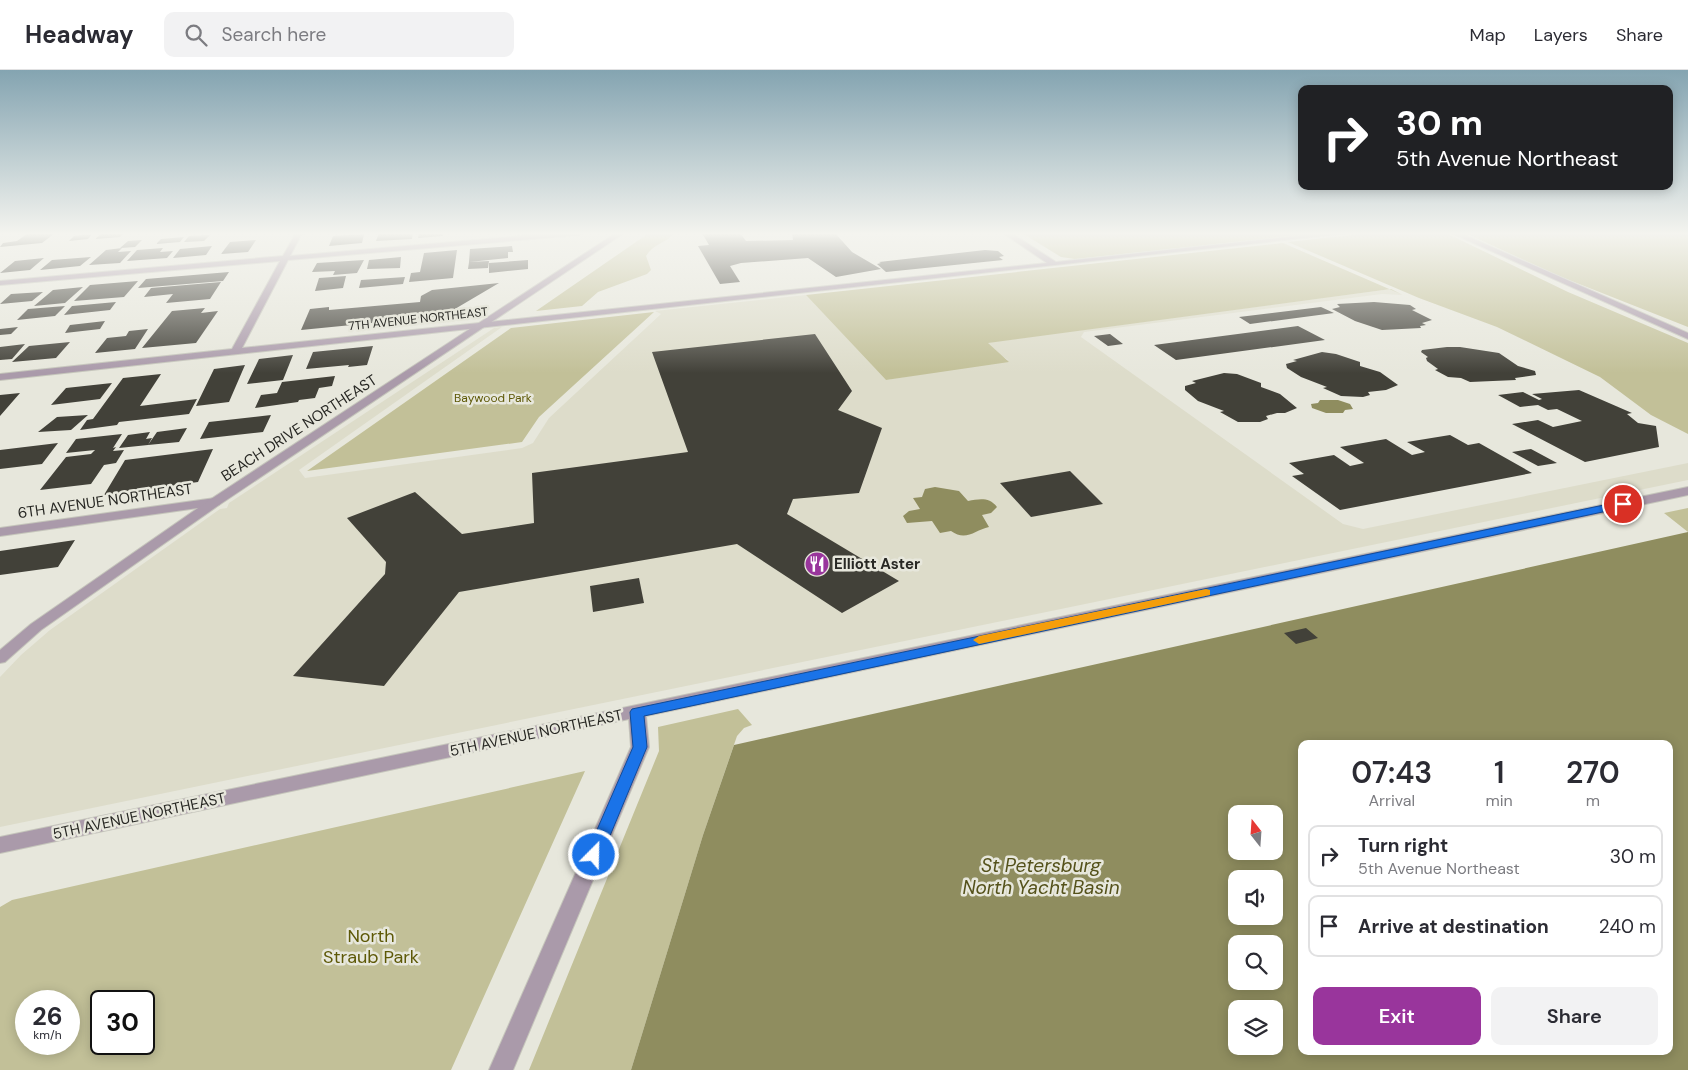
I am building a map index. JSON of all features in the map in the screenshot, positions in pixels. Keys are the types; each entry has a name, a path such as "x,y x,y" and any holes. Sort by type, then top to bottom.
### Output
{"street":[{"path":"0,283 38,280"},
{"path":"235,352 274,280"},
{"name":"BEACH DRIVE NORTHEAST","path":"0,658 36,628 215,502 550,280"},
{"name":"7TH AVENUE NORTHEAST","path":"0,377 907,280"},
{"path":"1560,280 1688,336"},
{"name":"5TH AVENUE NORTHEAST","path":"0,845 1688,491"},
{"name":"6TH AVENUE NORTHEAST","path":"0,532 215,502"},
{"path":"501,1070 640,747 637,712"}],"shaded area":[{"path":"1391,289 1402,295 1382,294 1084,332 1081,337 1343,524 1363,529 1688,463 1688,480 0,827 0,677 21,655 50,630 220,509 227,508 229,503 494,328 502,327 299,470 305,478 522,448 533,443 549,418 661,314 655,311 806,295 886,380 1008,360 984,343"}],"green space":[{"path":"581,280 632,280 598,292 582,306 536,311"},
{"path":"947,280 1368,280 1390,289 988,343 1009,362 886,380 806,295"},
{"path":"1376,280 1542,280 1688,343 1688,434 1651,415 1600,377 1497,327"},
{"path":"1568,280 1688,280 1688,327"},
{"name":"Baywood Park","path":"654,312 539,417 522,442 307,471 511,328"},
{"path":"1688,508 1688,532 1664,513"},
{"path":"738,709 752,725 744,728 737,736 703,835 631,1070 529,1070 659,751 658,727"},
{"name":"North Straub Park","path":"585,771 451,1070 0,1070 0,907 12,900"}],"water":[{"path":"1320,400 1338,400 1350,404 1353,409 1345,410 1343,413 1326,413 1312,408 1311,404 1318,403"},
{"path":"935,487 959,491 968,501 984,499 994,504 997,507 991,513 982,515 989,527 970,534 961,535 951,531 940,533 932,521 907,523 903,516 909,511 920,509 913,498 922,497 925,489"},
{"name":"St Petersburg North Yacht Basin","path":"1688,532 1688,1070 631,1070 703,835 734,745"}],"building":[{"path":"145,280 224,280 223,281 138,288"},
{"path":"318,280 345,280 343,288 315,291"},
{"path":"361,280 404,280 403,284 359,288"},
{"path":"410,280 435,280 409,282"},
{"path":"717,280 739,280 740,282 720,284"},
{"path":"138,281 124,297 74,301 90,285"},
{"path":"221,282 210,299 166,303 173,294 144,297 151,288"},
{"path":"499,283 443,316 301,330 310,309 329,307 329,310 420,302 421,296 432,290"},
{"path":"83,287 65,303 34,306 53,290"},
{"path":"43,292 32,301 0,304 11,294"},
{"path":"116,302 110,310 64,315 72,306"},
{"path":"1374,302 1410,305 1416,309 1412,310 1432,320 1422,323 1426,325 1420,326 1421,328 1382,330 1355,321 1332,309 1340,307 1337,304"},
{"path":"65,306 55,316 17,320 28,309"},
{"path":"1321,307 1334,313 1250,324 1239,317"},
{"path":"205,308 201,313 218,311 196,343 142,348 172,311"},
{"path":"105,321 100,329 65,333 70,325"},
{"path":"1298,326 1325,340 1176,360 1154,345"},
{"path":"18,327 11,334 0,335 0,329"},
{"path":"148,329 135,349 95,353 107,338 126,336 129,331"},
{"path":"815,334 852,391 838,410 882,428 859,493 793,499 787,514 899,581 842,613 737,544 459,592 384,686 293,676 385,574 386,562 347,518 415,492 462,534 534,523 532,473 688,452 652,352"},
{"path":"1110,334 1123,344 1108,346 1094,336"},
{"path":"70,342 56,358 12,362 29,346"},
{"path":"25,344 12,359 0,360 0,347"},
{"path":"373,346 367,365 306,369 313,352"},
{"path":"1447,347 1499,353 1518,366 1535,371 1536,375 1515,378 1516,380 1470,382 1461,378 1448,377 1435,370 1438,369 1427,361 1426,358 1428,357 1421,352 1422,350"},
{"path":"1322,352 1336,354 1360,362 1360,366 1380,372 1398,385 1386,390 1368,392 1370,395 1363,397 1341,396 1323,388 1327,387 1301,377 1287,368 1286,364 1297,361 1293,360"},
{"path":"293,355 283,380 247,384 259,359"},
{"path":"245,365 229,402 196,406 214,369"},
{"path":"1224,373 1237,374 1261,383 1261,387 1280,394 1297,408 1285,413 1266,416 1268,419 1260,422 1238,422 1220,412 1224,411 1198,401 1185,390 1185,386 1196,383 1192,381"},
{"path":"161,374 140,406 197,399 189,414 119,422 117,425 80,430 87,420 93,419 123,378"},
{"path":"335,376 332,386 319,388 315,398 255,408 261,395 277,393 282,382"},
{"path":"112,383 100,399 51,405 66,388"},
{"path":"1579,390 1632,413 1627,414 1638,423 1656,426 1659,447 1585,462 1512,424 1538,420 1553,427 1582,421 1557,409 1548,410 1538,405 1520,407 1498,395 1523,392 1539,400 1542,399 1532,394"},
{"path":"20,393 0,416 0,395"},
{"path":"88,415 71,430 38,432 57,417"},
{"path":"271,415 263,432 200,439 209,422"},
{"path":"187,428 179,442 148,445 157,432"},
{"path":"150,432 146,439 152,438 148,445 119,448 128,435"},
{"path":"122,434 113,448 116,447 113,451 124,450 116,463 104,465 91,484 40,490 66,457 91,454 95,450 66,453 76,439"},
{"path":"1450,435 1468,445 1479,443 1532,473 1340,510 1292,476 1304,474 1289,463 1334,455 1350,466 1364,463 1340,447 1386,439 1412,455 1425,452 1407,442"},
{"path":"58,443 42,464 0,469 0,450"},
{"path":"213,449 198,482 104,495 125,460"},
{"path":"1531,449 1557,463 1538,466 1512,452"},
{"path":"1070,471 1103,504 1031,517 1000,483"},
{"path":"75,540 58,567 0,575 0,551"},
{"path":"639,578 644,603 593,612 590,586"},
{"path":"1306,628 1318,638 1296,644 1284,633"}],"slow traffic":[{"path":"979,640 1206,592"}],"place":[{"name":"Elliott Aster","path":"817,564"}],"route":[{"path":"594,855 640,747 637,712 1623,504"}]}
